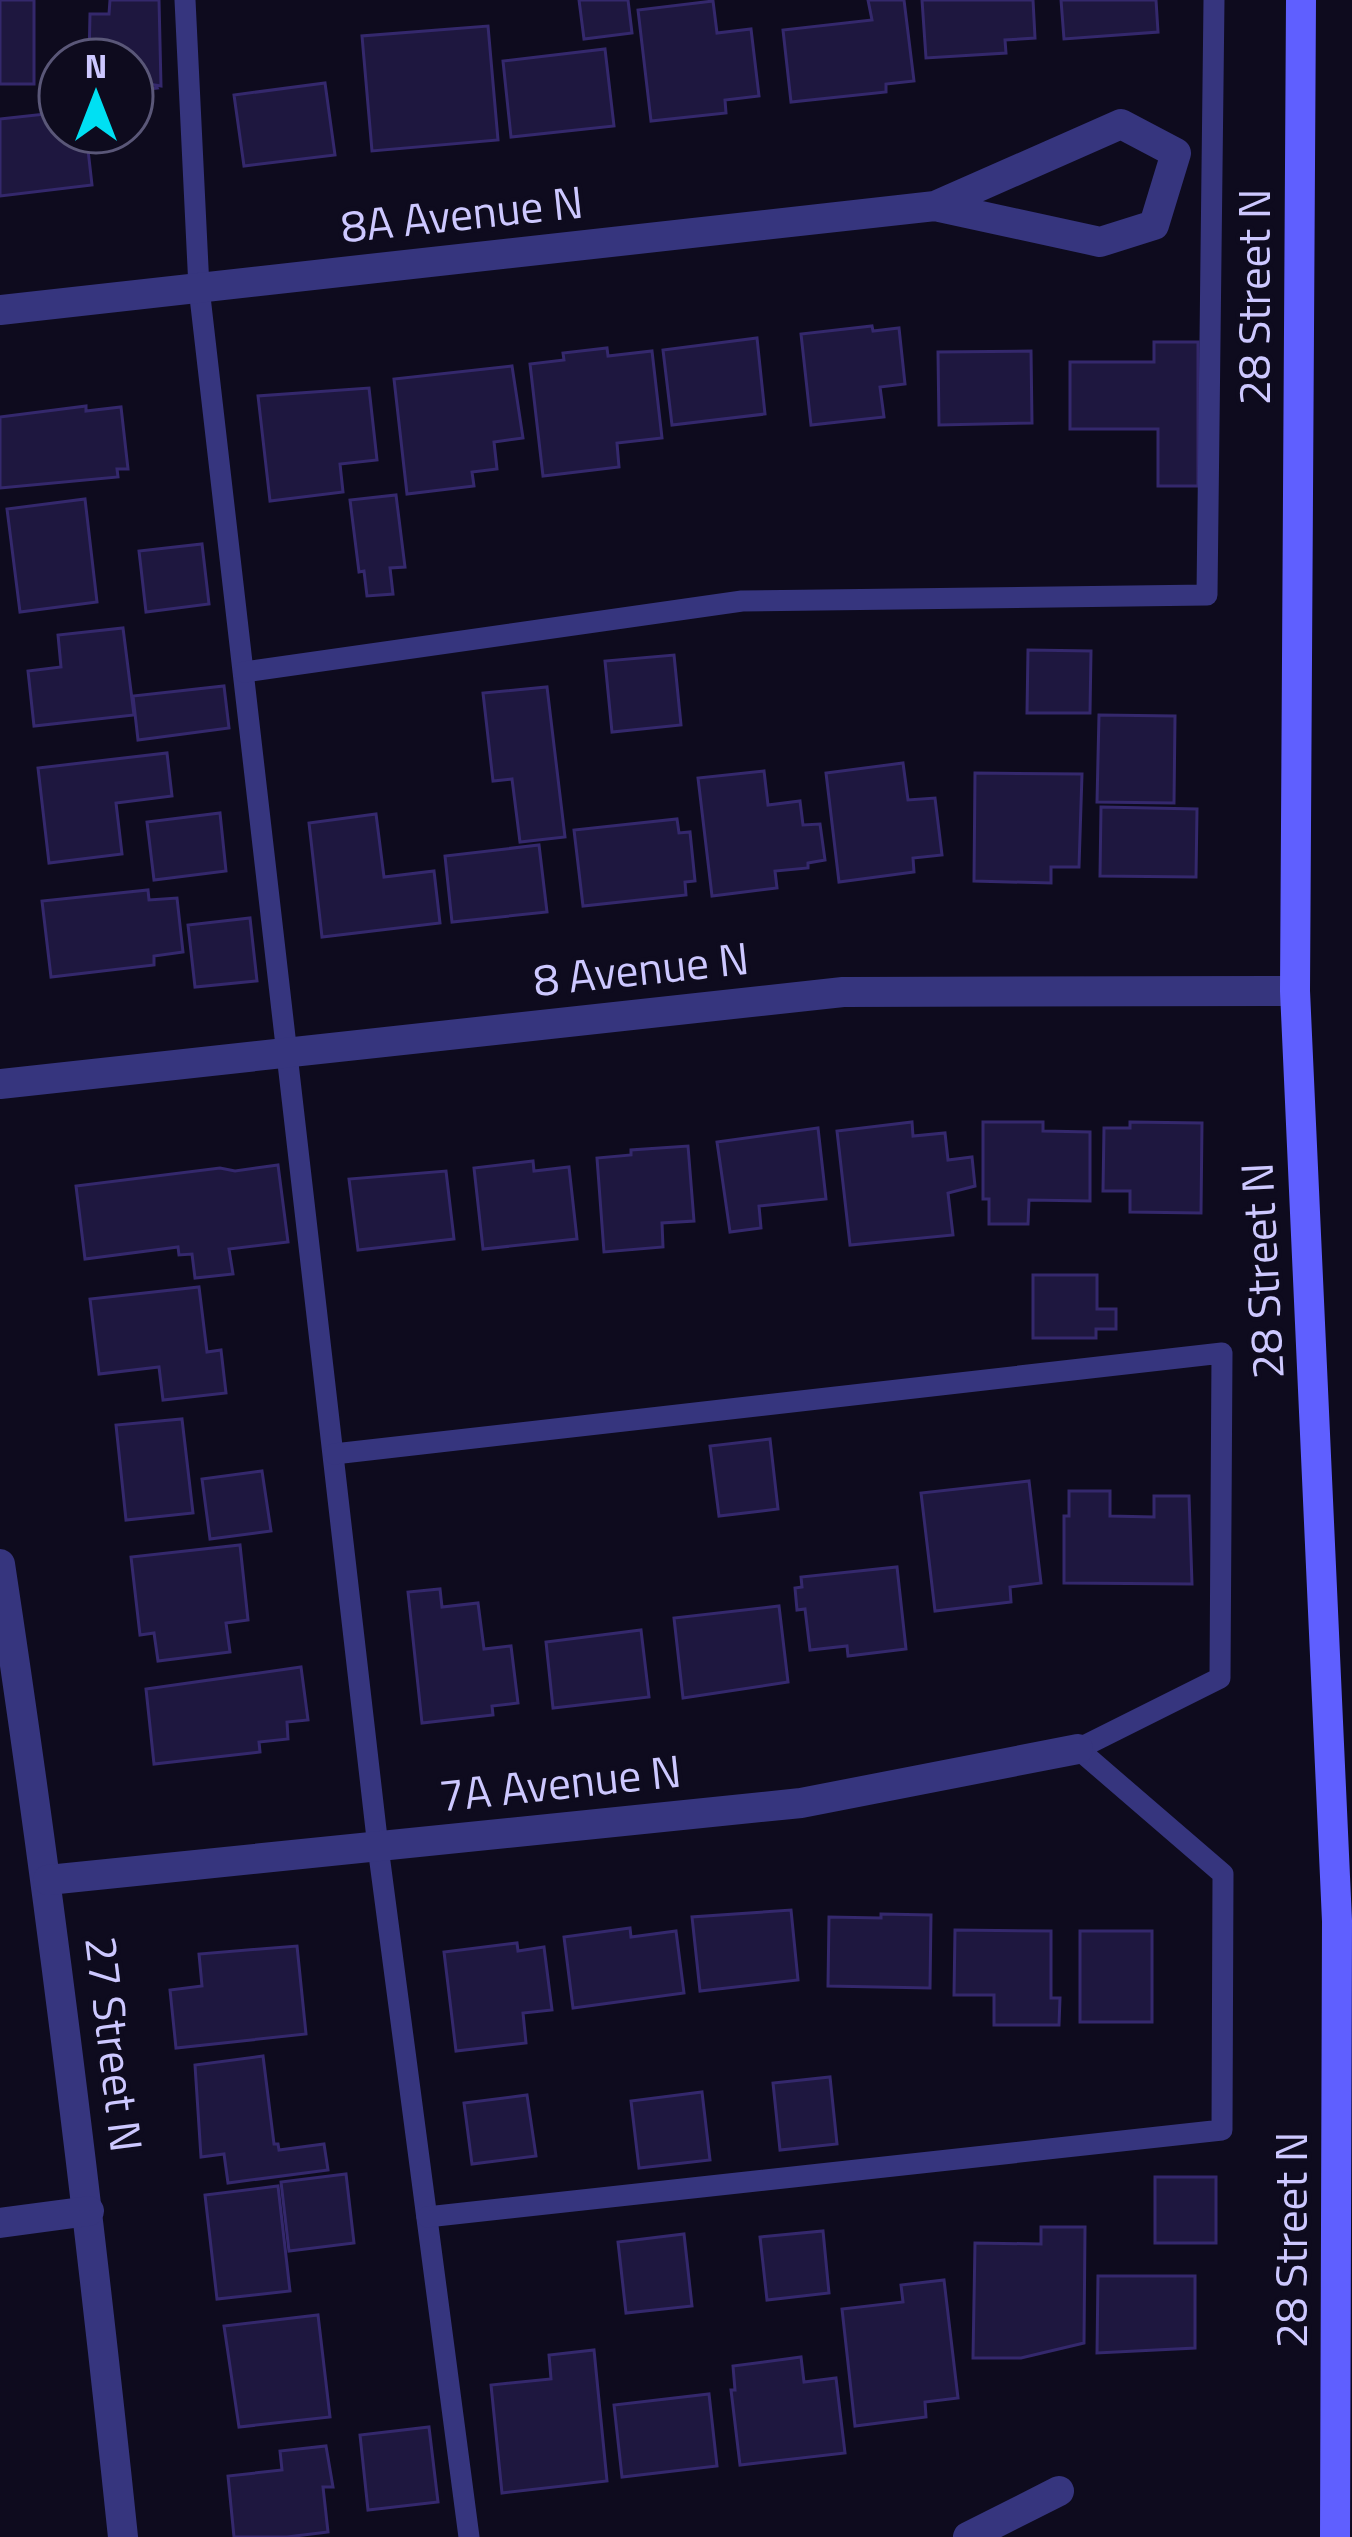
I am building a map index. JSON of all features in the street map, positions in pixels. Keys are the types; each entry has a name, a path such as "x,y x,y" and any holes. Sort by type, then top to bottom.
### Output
{"main road":[{"name":"28 Street N","path":"1300,0 1295,991 1344,1921 1335,2537"}],"street":[{"name":"8A Avenue N","path":"0,310 935,206 1120,124 1176,153 1154,225 1100,242 935,206"},
{"name":"8 Avenue N","path":"0,1084 843,992 1295,991"},
{"name":"27 Street N","path":"0,1564 48,1880 123,2537"},
{"name":"7A Avenue N","path":"48,1880 801,1803 1078,1749"},
{"path":"0,2223 89,2211"},
{"path":"968,2537 1059,2491"}],"lane":[{"path":"185,0 200,288 379,1846 470,2537"},
{"path":"244,672 742,601 1207,595 1214,0"},
{"path":"334,1454 1222,1352 1220,1678 1078,1749 1223,1874 1222,2130 428,2217"}],"building":[{"path":"0,0 34,0 34,84 0,84"},
{"path":"110,0 159,0 161,86 156,85 156,36 90,36 90,14 109,14"},
{"path":"579,0 628,0 632,33 584,39"},
{"path":"868,0 904,0 914,81 886,84 886,92 791,102 783,30 872,20"},
{"path":"922,0 1033,0 1035,38 1005,40 1006,53 926,58"},
{"path":"1061,0 1156,0 1158,32 1064,39"},
{"path":"713,1 717,33 751,29 759,96 725,100 726,113 651,121 638,10"},
{"path":"488,26 498,140 372,151 362,36"},
{"path":"605,49 614,126 511,137 503,61"},
{"path":"325,83 335,155 244,166 234,95"},
{"path":"36,115 36,156 89,156 92,185 0,196 0,119"},
{"path":"872,326 873,331 899,328 905,384 880,387 884,417 811,425 801,334"},
{"path":"757,338 765,414 672,425 663,350"},
{"path":"1154,342 1198,342 1198,486 1158,486 1158,429 1070,429 1070,362 1154,362"},
{"path":"607,348 608,356 652,351 662,438 617,443 619,467 543,476 530,364 564,360 563,353"},
{"path":"1031,351 1032,423 939,425 938,352"},
{"path":"512,366 523,438 494,442 497,469 472,472 474,486 407,494 394,379"},
{"path":"369,388 377,460 340,464 343,492 270,501 258,396"},
{"path":"86,406 86,411 121,407 128,469 117,469 118,477 0,488 0,417"},
{"path":"396,495 405,567 390,568 393,594 367,596 364,571 359,572 350,500"},
{"path":"85,499 97,602 20,612 7,509"},
{"path":"202,544 209,604 146,612 139,551"},
{"path":"123,628 134,715 34,726 28,671 61,667 58,635"},
{"path":"1028,650 1091,651 1090,713 1027,713"},
{"path":"674,655 681,725 612,732 605,661"},
{"path":"224,686 229,728 138,740 133,696"},
{"path":"547,687 565,837 520,842 512,779 493,781 483,693"},
{"path":"1099,715 1175,716 1174,803 1097,802"},
{"path":"167,753 172,796 116,803 122,854 49,863 38,768"},
{"path":"903,763 908,800 935,798 942,855 913,858 914,872 839,882 826,773"},
{"path":"764,771 768,805 800,801 803,825 820,824 825,860 808,863 808,868 775,871 777,888 712,896 698,778"},
{"path":"975,773 1082,774 1079,867 1051,867 1051,883 974,881"},
{"path":"1101,807 1197,809 1196,877 1100,876"},
{"path":"220,813 226,871 154,880 147,822"},
{"path":"376,814 384,877 434,871 440,923 322,937 309,823"},
{"path":"677,819 679,833 690,832 695,881 685,882 686,895 583,906 574,830"},
{"path":"539,845 547,912 452,922 445,856"},
{"path":"148,890 149,900 177,898 183,952 154,956 154,965 51,977 42,901"},
{"path":"250,918 257,981 195,987 188,925"},
{"path":"912,1122 913,1136 945,1133 948,1160 972,1157 975,1186 948,1193 953,1235 850,1245 837,1131"},
{"path":"983,1122 1043,1122 1043,1131 1090,1132 1090,1201 1029,1200 1028,1224 989,1224 989,1199 983,1199"},
{"path":"1130,1122 1202,1123 1201,1213 1130,1212 1130,1191 1103,1191 1104,1128 1130,1128"},
{"path":"818,1128 826,1199 759,1206 761,1228 730,1232 717,1142"},
{"path":"688,1146 694,1221 662,1223 663,1247 604,1252 597,1158"},
{"path":"533,1161 534,1171 569,1167 577,1239 483,1249 474,1168"},
{"path":"278,1165 288,1242 229,1249 233,1274 195,1278 192,1254 179,1255 178,1247 85,1259 76,1186"},
{"path":"446,1171 454,1239 358,1250 349,1179"},
{"path":"1033,1275 1097,1275 1097,1309 1116,1309 1116,1329 1096,1329 1096,1338 1033,1338"},
{"path":"199,1287 207,1352 221,1350 226,1393 163,1400 159,1367 99,1374 90,1299"},
{"path":"182,1419 193,1513 126,1520 116,1425"},
{"path":"770,1439 778,1509 719,1516 710,1446"},
{"path":"262,1471 271,1531 210,1539 202,1479"},
{"path":"1029,1481 1041,1583 1010,1587 1011,1602 935,1611 921,1493"},
{"path":"1069,1491 1110,1491 1110,1516 1154,1517 1154,1496 1189,1496 1192,1584 1064,1583 1064,1516 1069,1516"},
{"path":"240,1545 248,1620 226,1623 230,1652 158,1661 154,1633 140,1635 131,1557"},
{"path":"897,1567 906,1649 848,1656 847,1646 810,1650 805,1609 797,1610 795,1588 802,1587 801,1577"},
{"path":"440,1589 442,1607 478,1603 484,1649 511,1646 518,1703 492,1706 493,1715 422,1723 408,1592"},
{"path":"779,1606 788,1682 683,1698 674,1618"},
{"path":"641,1630 649,1697 553,1708 546,1642"},
{"path":"301,1667 308,1720 287,1722 288,1739 259,1742 260,1752 154,1764 146,1689"},
{"path":"791,1910 798,1980 700,1991 692,1917"},
{"path":"881,1914 931,1915 930,1988 828,1986 829,1917 881,1918"},
{"path":"630,1928 631,1937 676,1931 684,1993 573,2008 564,1937"},
{"path":"955,1930 1051,1931 1051,1998 1060,1998 1059,2025 994,2025 994,1995 954,1995"},
{"path":"1080,1931 1152,1931 1152,2022 1080,2022"},
{"path":"517,1943 518,1951 544,1947 552,2010 523,2013 526,2043 456,2051 444,1952"},
{"path":"297,1946 306,2034 176,2048 170,1990 202,1986 199,1954"},
{"path":"263,2056 274,2144 279,2150 324,2144 328,2170 228,2183 224,2154 201,2157 195,2065"},
{"path":"830,2077 837,2144 780,2150 773,2083"},
{"path":"702,2092 710,2160 639,2168 631,2101"},
{"path":"527,2095 536,2156 472,2164 464,2103"},
{"path":"346,2174 354,2243 289,2251 281,2182"},
{"path":"1155,2177 1216,2177 1216,2243 1155,2243"},
{"path":"278,2186 290,2291 217,2299 205,2195"},
{"path":"1041,2227 1085,2227 1084,2343 1021,2358 973,2358 975,2243 1041,2244"},
{"path":"823,2231 829,2293 767,2300 760,2237"},
{"path":"684,2234 692,2306 626,2313 618,2242"},
{"path":"1098,2276 1195,2276 1195,2348 1097,2353"},
{"path":"944,2280 958,2398 925,2402 926,2417 855,2426 842,2309 903,2302 901,2285"},
{"path":"318,2315 330,2417 239,2427 224,2326"},
{"path":"594,2350 607,2481 502,2493 491,2385 551,2379 549,2355"},
{"path":"801,2357 804,2382 836,2378 845,2453 740,2465 731,2390 735,2390 733,2366"},
{"path":"709,2394 717,2466 622,2477 614,2405"},
{"path":"429,2427 438,2502 368,2510 360,2435"},
{"path":"326,2446 333,2487 323,2487 328,2532 234,2537 228,2476 282,2470 280,2451"}]}
